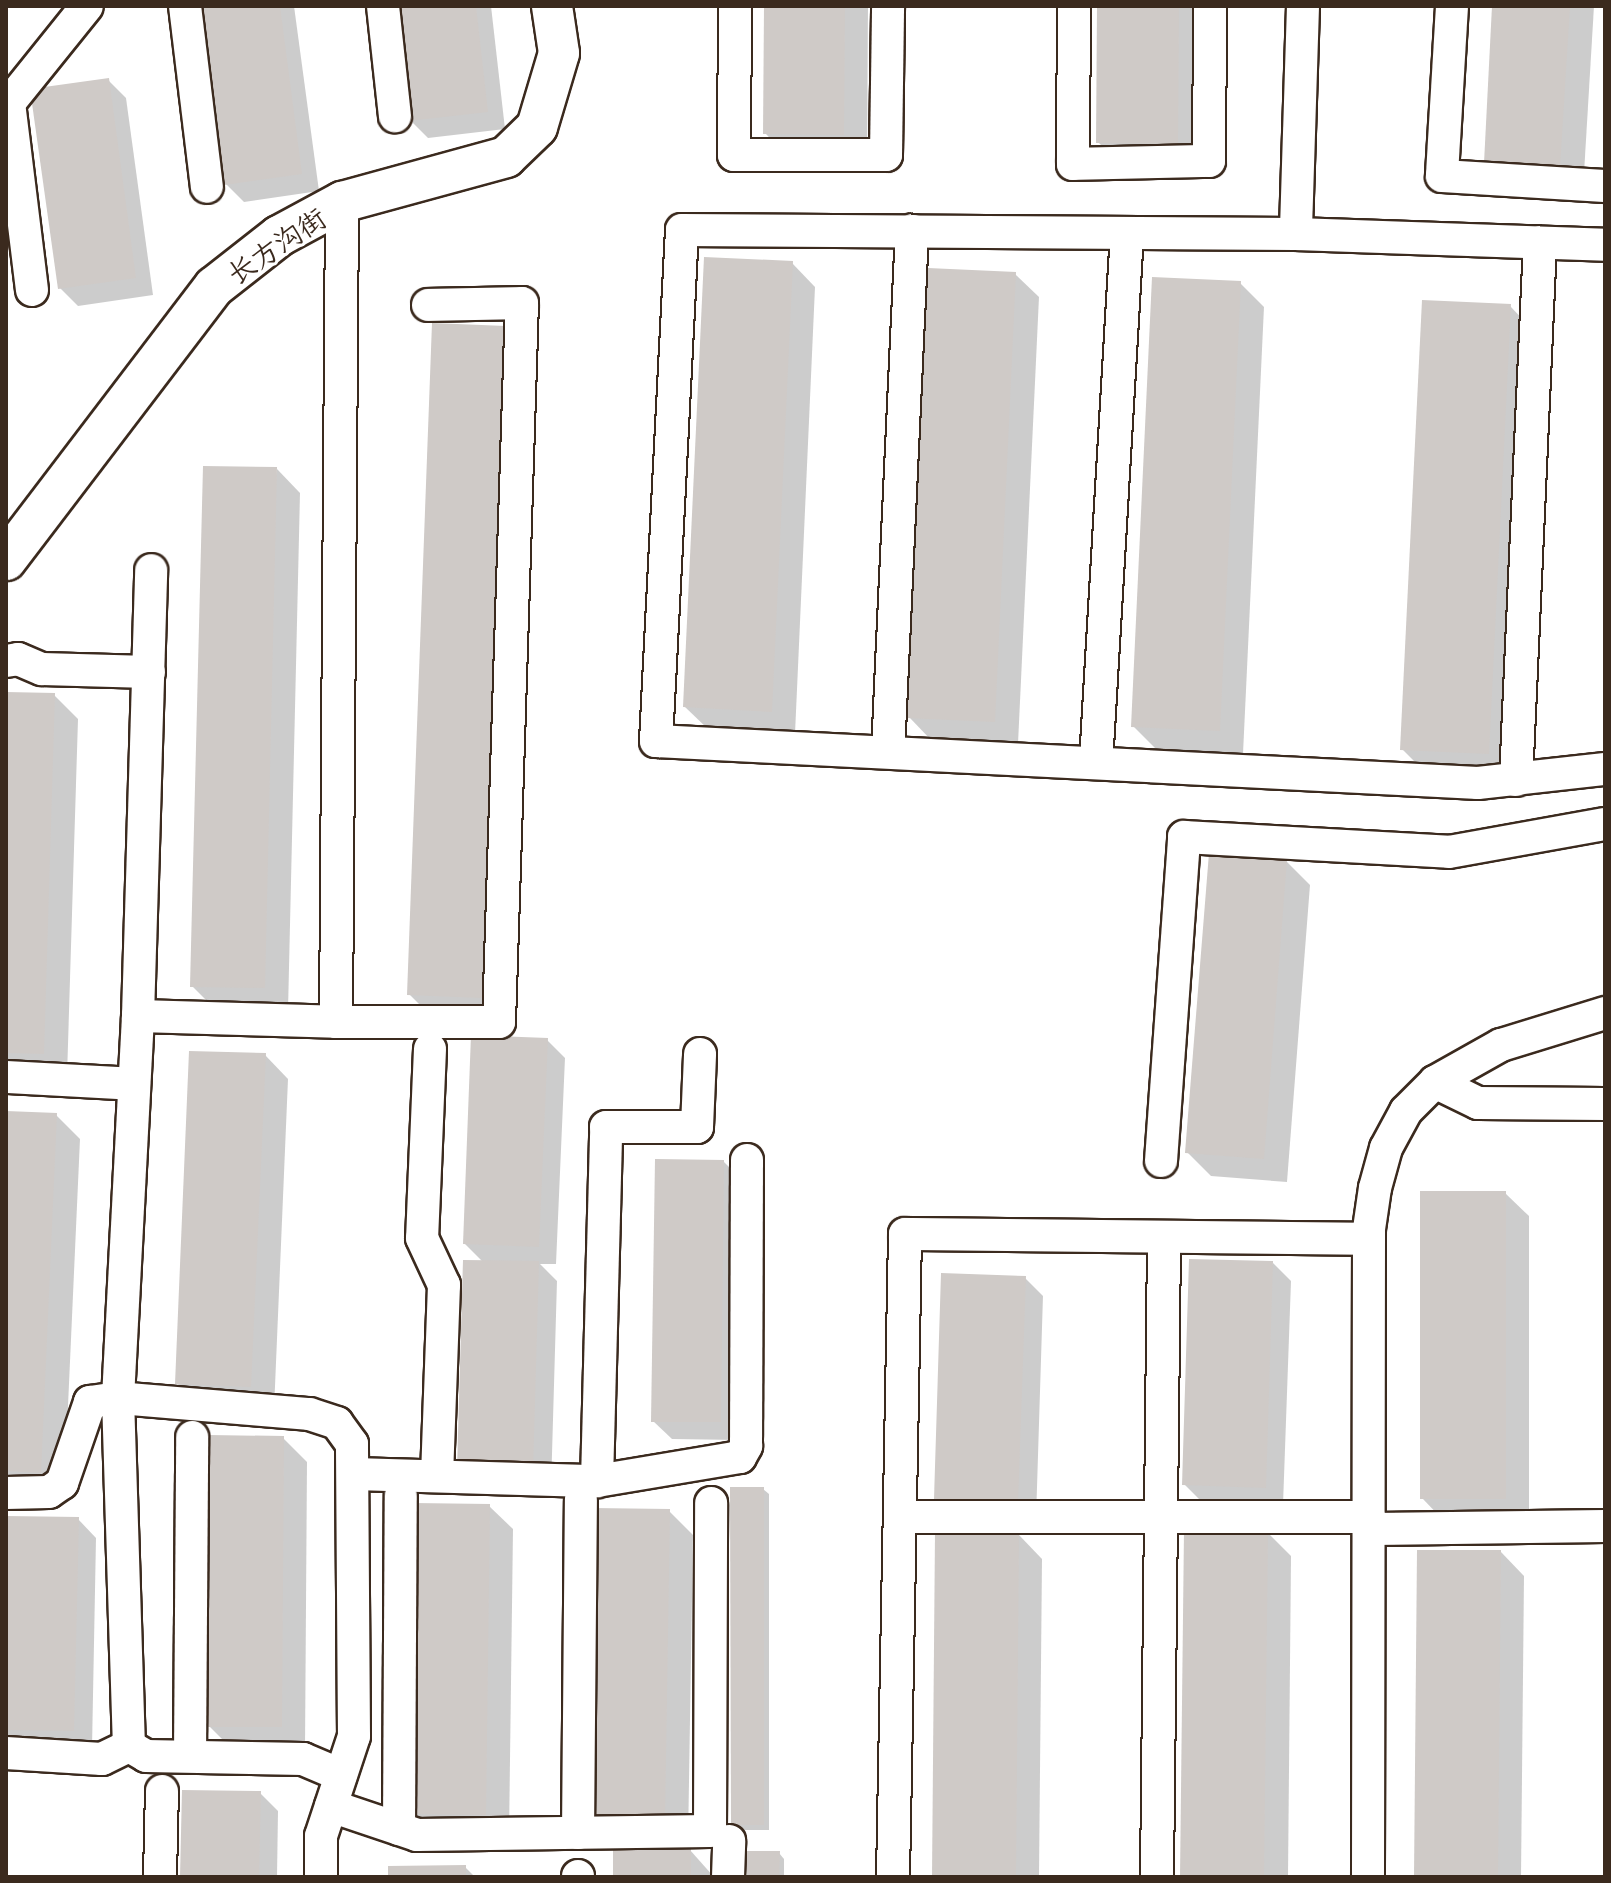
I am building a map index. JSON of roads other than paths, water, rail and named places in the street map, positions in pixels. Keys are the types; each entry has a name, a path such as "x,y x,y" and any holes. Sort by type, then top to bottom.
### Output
{"street":[{"path":"32,290 9,103 87,6"},
{"path":"185,6 207,187"},
{"path":"383,6 395,116"},
{"name":"长方沟街","path":"6,560 214,287 279,236 342,202 506,157 537,127 552,92 559,53 552,6"},
{"path":"735,6 734,155 886,155 888,6"},
{"path":"1074,6 1073,164 1209,161 1210,6"},
{"path":"1296,234 1303,6"},
{"path":"1452,6 1442,176 1605,186"},
{"path":"336,1022 342,202"},
{"path":"1605,245 1296,234 682,230 656,741 1478,783 1605,769"},
{"path":"888,752 912,231"},
{"path":"1096,763 1127,233"},
{"path":"1516,780 1540,243"},
{"path":"138,1016 336,1022 499,1022 522,303 428,305"},
{"path":"129,1746 118,1398 138,1016 151,570"},
{"path":"6,661 18,659 42,669 149,672"},
{"path":"1161,1161 1184,837 1449,852 1605,824"},
{"path":"1368,1877 1369,1239 1386,1148 1406,1111 1435,1082 1501,1045 1605,1013"},
{"path":"430,1049 422,1238 444,1285 437,1476"},
{"path":"578,1833 589,1490 606,1127 697,1127 700,1054"},
{"path":"6,1077 134,1084"},
{"path":"1435,1082 1478,1103 1605,1104"},
{"path":"354,1474 437,1476 589,1490 740,1457 746,1446 747,1160"},
{"path":"893,1877 905,1234 1369,1239"},
{"path":"1157,1877 1164,1237"},
{"path":"6,1493 49,1492 62,1483 90,1402 118,1398 309,1414 337,1423 352,1444 354,1474 354,1736 321,1836 321,1877"},
{"path":"190,1756 192,1437"},
{"path":"399,1829 401,1496"},
{"path":"331,1806 417,1835 710,1831 711,1503"},
{"path":"900,1517 1605,1526"},
{"path":"6,1753 102,1759 129,1746"},
{"path":"129,1746 146,1756 303,1759 341,1775"},
{"path":"160,1877 162,1791"},
{"path":"728,1877 729,1841"}]}
